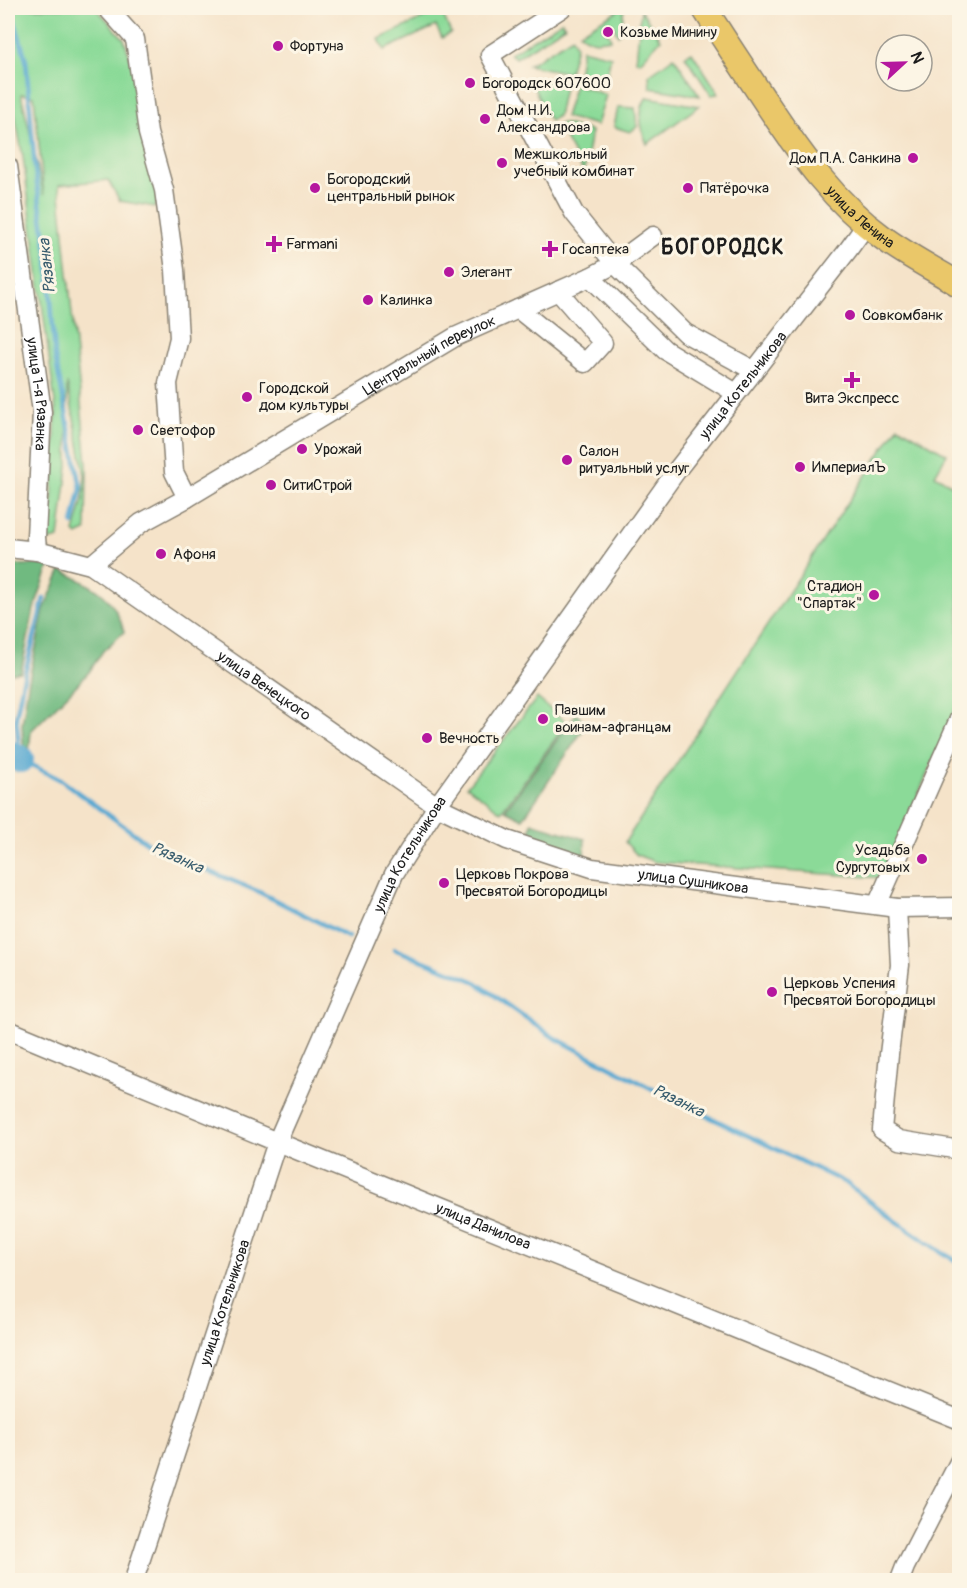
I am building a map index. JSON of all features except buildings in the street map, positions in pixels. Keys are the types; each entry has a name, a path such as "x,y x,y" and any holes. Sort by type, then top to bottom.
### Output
{"main road":[{"name":"улица Ленина","path":"704,8 798,150 826,186 866,225 892,244 960,285"}],"street":[{"path":"107,8 135,39 148,133 164,190 175,270 179,338 168,383 174,472 188,498"},
{"path":"562,8 490,55 574,213 615,264 685,333 753,370"},
{"name":"улица 1-я Рязанка","path":"8,166 42,412 37,551"},
{"name":"улица Котельникова","path":"134,1581 277,1142 394,874 437,806 677,470 866,225"},
{"name":"Центральный переулок","path":"91,565 141,523 188,498 455,337 590,277 615,264 653,236"},
{"path":"590,277 665,350 736,393"},
{"path":"518,309 585,363 603,343 558,291"},
{"path":"8,548 37,551 91,565"},
{"name":"улица Венецкого","path":"91,565 437,806"},
{"path":"877,905 960,717"},
{"name":"улица Сушникова","path":"437,806 507,840 592,868 897,908 960,907"},
{"path":"897,908 900,965 882,1130 899,1140 960,1150"},
{"name":"улица Данилова","path":"8,1030 960,1420"},
{"path":"900,1581 960,1460"}],"green space":[{"path":"8,8 96,8 124,39 136,77 160,196 155,207 120,201 108,180 59,185 87,463 86,531 77,535 74,532 83,499 85,475 67,383 68,466 59,538 43,542 52,505 56,411 23,157 8,79","holes":["21,94 34,96 44,193"]},
{"path":"624,8 621,30 618,35 611,23 604,29 611,39 594,40 579,33"},
{"path":"441,10 451,33 442,38 436,26 384,50 379,39"},
{"path":"641,10 661,39 640,62 636,61"},
{"path":"562,21 565,26 516,58 510,54"},
{"path":"572,37 576,46 569,73 528,65"},
{"path":"582,49 611,56 606,78 578,75"},
{"path":"692,52 719,94 711,95 685,56"},
{"path":"674,57 700,96 650,88 649,75"},
{"path":"529,78 565,83 558,116 550,121"},
{"path":"575,84 606,95 597,125 565,117"},
{"path":"647,97 699,106 647,144 641,120 642,108"},
{"path":"618,107 635,108 637,127 630,132 614,127"},
{"path":"562,123 591,131 584,173 558,125"},
{"name":"Стадион \"Спартак\"","path":"898,426 947,454 935,475 959,489 959,701 882,878 655,862 637,855 625,842"},
{"path":"50,564 34,609 21,672 8,674 8,571 16,565"},
{"path":"61,570 93,587 109,600 120,619 124,632 103,651 89,672 31,731 29,752 24,754 22,725 28,685 44,609"},
{"path":"537,698 567,723 501,812 467,786"},
{"path":"576,714 587,724 523,819 505,810"},
{"path":"532,823 585,839 584,859 527,843"}],"waterway":[{"name":"Рязанка","path":"11,8 26,60 35,170 48,258 55,357 81,488 73,524"},
{"name":"Рязанка","path":"44,598 16,717 20,759 61,780 154,848 257,891 348,937"},
{"name":"Рязанка","path":"8,754 20,759"},
{"name":"Рязанка","path":"394,949 474,981 553,1037 670,1098 846,1183 892,1218 960,1263"}],"place":[{"name":"Козьме Минину","path":"608,32"},
{"name":"Фортуна","path":"278,46"},
{"name":"Богородск 607600","path":"470,83"},
{"name":"Дом Н.И. Александрова","path":"485,119"},
{"name":"Дом П.А. Санкина","path":"913,158"},
{"name":"Межшкольный учебный комбинат","path":"502,163"},
{"name":"Богородский центральный рынок","path":"315,188"},
{"name":"Пятёрочка","path":"688,188"},
{"name":"Farmani","path":"274,244"},
{"name":"Госаптека","path":"550,249"},
{"name":"Элегант","path":"449,272"},
{"name":"Калинка","path":"368,300"},
{"name":"Совкомбанк","path":"850,315"},
{"name":"Вита Экспресс","path":"852,380"},
{"name":"Городской дом культуры","path":"247,397"},
{"name":"Светофор","path":"138,430"},
{"name":"Урожай","path":"302,449"},
{"name":"Салон ритуальный услуг","path":"567,460"},
{"name":"ИмпериалЪ","path":"800,467"},
{"name":"СитиСтрой","path":"271,485"},
{"name":"Афоня","path":"161,554"},
{"name":"Стадион \"Спартак\"","path":"874,595"},
{"name":"Павшим воинам-афганцам","path":"543,719"},
{"name":"Вечность","path":"427,738"},
{"name":"Усадьба Сургутовых","path":"922,859"},
{"name":"Церковь Покрова Пресвятой Богородицы","path":"444,883"},
{"name":"Церковь Успения Пресвятой Богородицы","path":"772,992"}],"district":[{"name":"БОГОРОДСК","path":"723,247"}]}
